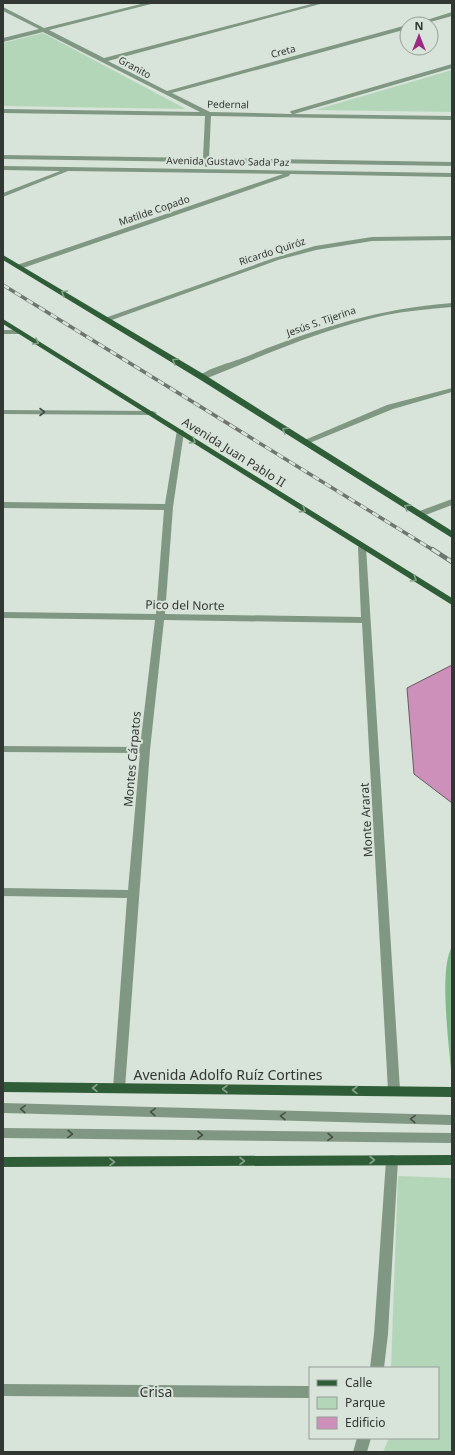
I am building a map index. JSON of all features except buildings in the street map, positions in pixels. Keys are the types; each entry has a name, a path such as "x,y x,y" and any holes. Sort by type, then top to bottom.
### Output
{"main road":[{"path":"3,257 202,377 452,535"},
{"name":"Avenida Juan Pablo II","path":"3,321 153,413 180,432 362,548 452,602"},
{"name":"Avenida Adolfo Ruíz Cortines","path":"3,1088 394,1090 452,1092"},
{"path":"3,1162 452,1160"}],"street":[{"path":"3,40 152,3"},
{"path":"104,60 321,3"},
{"name":"Granito","path":"3,9 208,114"},
{"path":"439,18 452,14"},
{"name":"Creta","path":"165,93 399,29"},
{"path":"281,115 452,66"},
{"name":"Pedernal","path":"3,112 452,118"},
{"path":"206,171 208,114"},
{"name":"Avenida Gustavo Sada Paz","path":"3,157 452,164"},
{"name":"Avenida Gustavo Sada Paz","path":"3,168 452,175"},
{"path":"3,195 71,169"},
{"name":"Matilde Copado","path":"20,267 295,172"},
{"name":"Ricardo Quiróz","path":"106,319 276,259 315,248 372,239 452,238"},
{"name":"Jesús S. Tijerina","path":"202,377 334,325 398,310 452,305"},
{"path":"3,332 19,332"},
{"path":"304,442 390,407 452,390"},
{"path":"3,412 153,413"},
{"name":"Montes Cárpatos","path":"119,1088 132,894 145,750 160,617 168,507 180,432"},
{"path":"420,514 452,502"},
{"path":"3,505 168,507"},
{"name":"Monte Ararat","path":"362,548 368,620 394,1090"},
{"name":"Pico del Norte","path":"3,615 368,620"},
{"path":"3,749 145,750"},
{"path":"3,892 132,894"},
{"path":"3,1108 452,1120"},
{"path":"3,1133 452,1138"},
{"path":"377,1367 381,1334 392,1160"},
{"name":"Crisa","path":"3,1390 309,1392"},
{"path":"360,1452 364,1439"}],"green space":[{"path":"43,33 186,109 3,106 3,43"},
{"path":"452,70 452,112 315,110"},
{"path":"398,1176 452,1178 452,1452 383,1452 389,1439 439,1439 439,1367 391,1367"}],"shaded area":[{"path":"452,947 452,1081 445,991 448,958"}],"railway":[{"path":"3,285 433,550"},
{"path":"432,549 452,562"}]}
